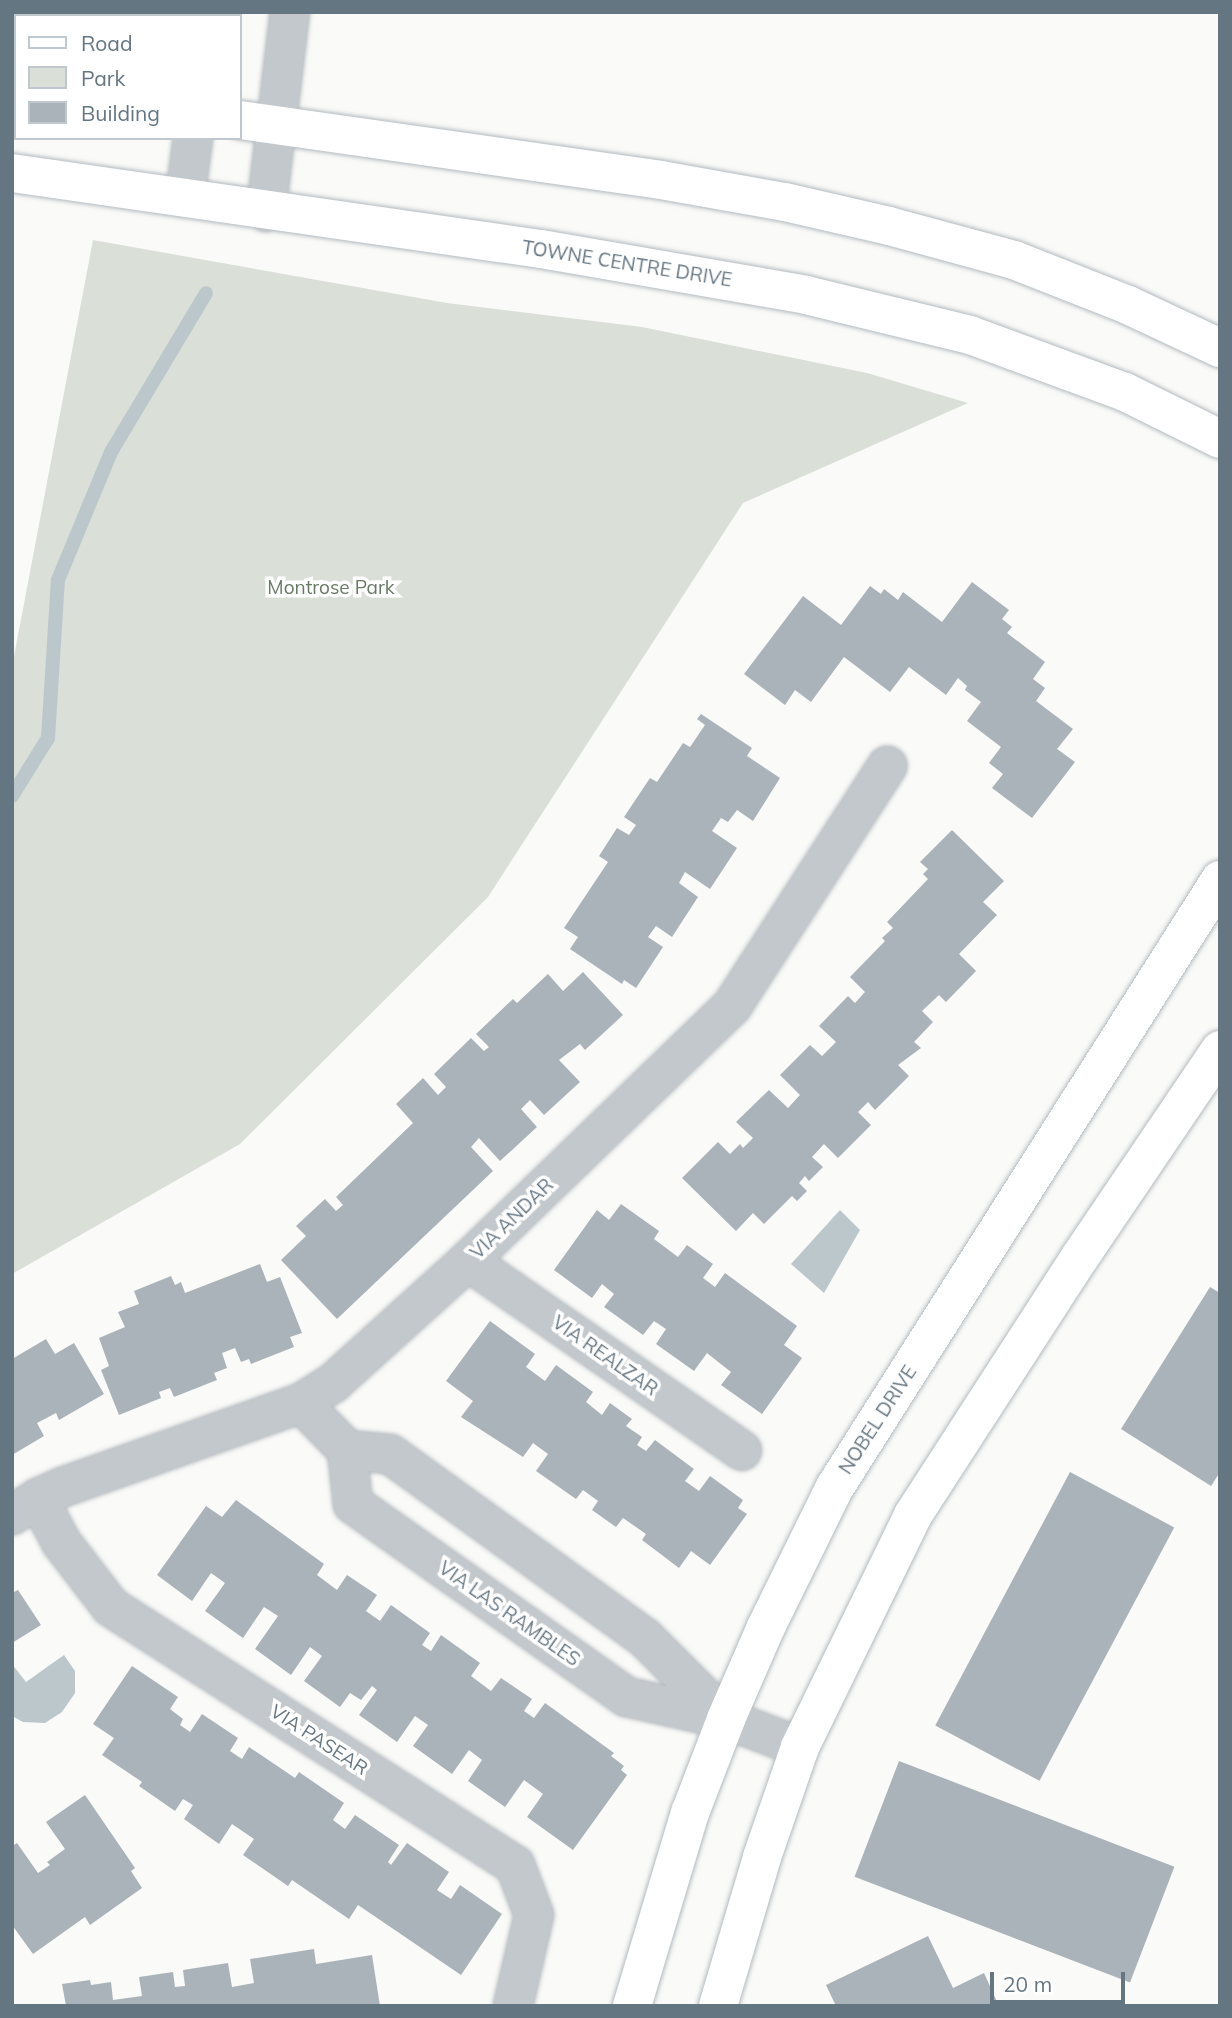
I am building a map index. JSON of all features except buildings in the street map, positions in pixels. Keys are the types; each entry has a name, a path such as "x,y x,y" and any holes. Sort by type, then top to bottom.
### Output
{"main road":[{"path":"258,122 661,180 785,202 889,226 1014,260 1128,305 1220,348"},
{"name":"TOWNE CENTRE DRIVE","path":"12,173 267,212 541,249 806,295 970,335 1125,392 1220,439"},
{"name":"NOBEL DRIVE","path":"632,2006 690,1813 726,1719 766,1627 835,1487 1220,880"},
{"path":"718,2006 762,1857 800,1747 913,1515 1049,1304 1220,1050"}],"street":[{"path":"267,212 258,122 290,12"},
{"path":"186,198 193,140"},
{"name":"VIA ANDAR","path":"25,1506 301,1403 333,1382 468,1261 732,1006 887,766"},
{"name":"VIA REALZAR","path":"468,1261 742,1451"},
{"path":"301,1403 347,1450"},
{"name":"VIA LAS RAMBLES","path":"726,1719 644,1637 390,1454 347,1450 353,1504 627,1697 726,1719 800,1747"},
{"name":"VIA PASEAR","path":"25,1506 61,1542 111,1607 515,1865 534,1915 513,2006"}],"green space":[{"path":"12,12 118,12 14,14 12,41"},
{"name":"Montrose Park","path":"93,240 447,303 642,327 867,373 968,403 743,503 488,897 240,1144 12,1274 12,667"}],"shaded area":[{"path":"840,1210 860,1230 824,1293 791,1264"},
{"path":"64,1655 75,1671 75,1693 62,1712 45,1723 23,1722 12,1716 12,1664 26,1682"}],"waterway":[{"path":"12,796 48,738 58,580 111,452 206,293"}]}
